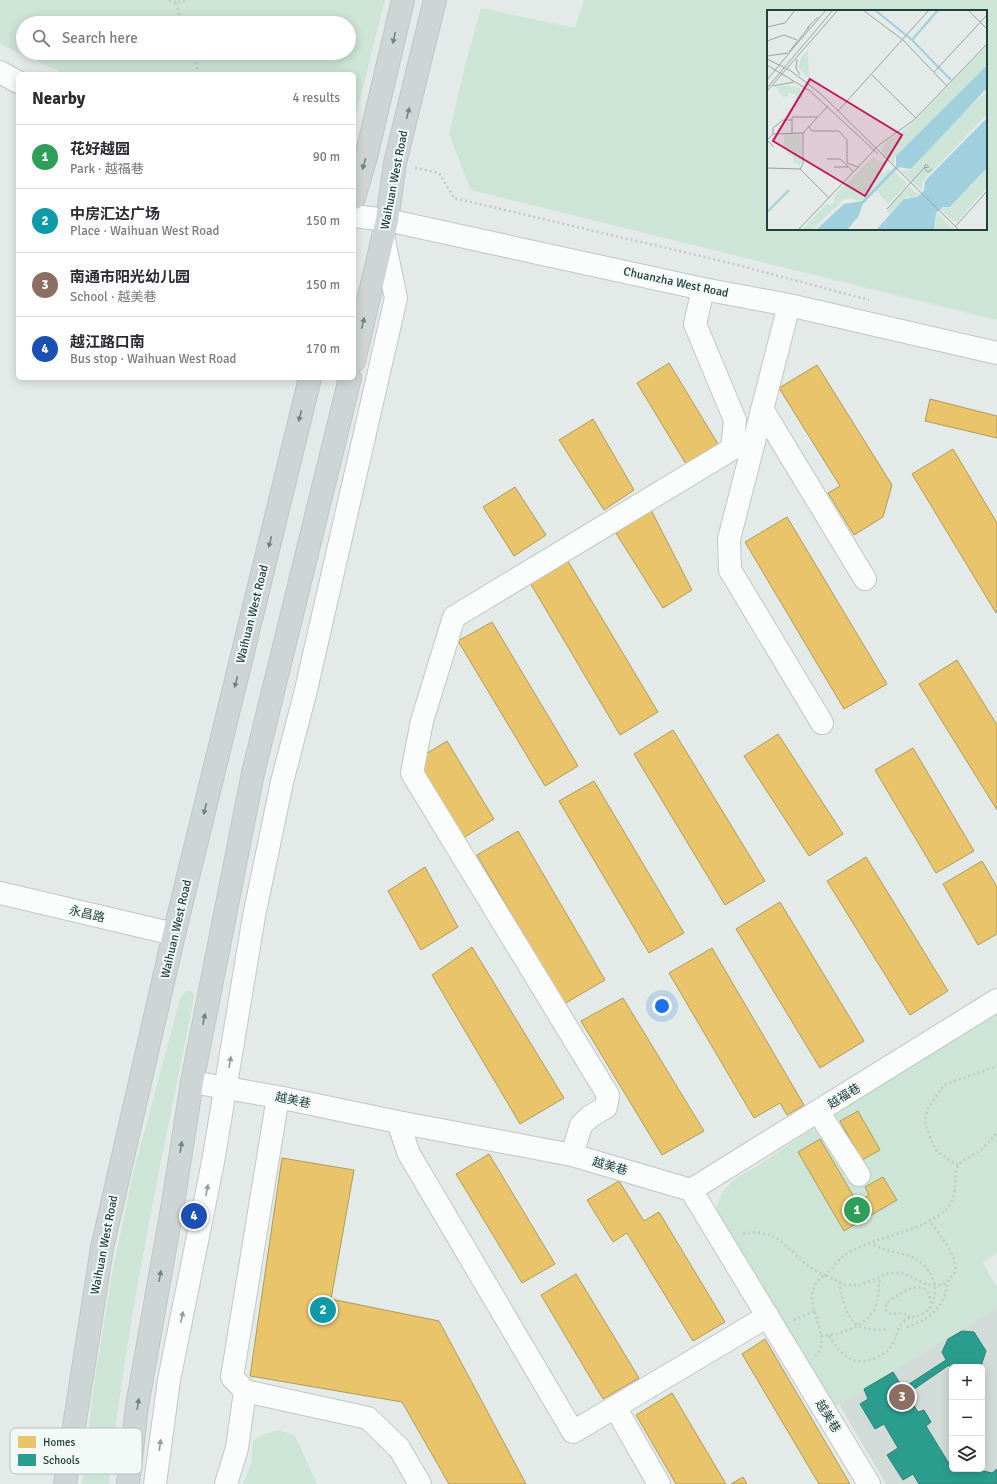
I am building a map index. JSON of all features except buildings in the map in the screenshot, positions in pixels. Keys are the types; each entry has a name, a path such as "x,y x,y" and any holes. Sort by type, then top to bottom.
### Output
{"main road":[{"path":"356,191 366,158 403,0"},
{"name":"Waihuan West Road","path":"356,353 385,228 395,163 435,0"},
{"name":"Waihuan West Road","path":"74,1428 102,1248 174,934 310,380"},
{"path":"134,1428 192,1082 253,773 350,380"},
{"name":"Waihuan West Road","path":"65,1484 67,1474"},
{"path":"128,1484 129,1474"}],"street":[{"path":"0,72 16,81"},
{"name":"Chuanzha West Road","path":"356,217 385,228 789,305 997,353"},
{"path":"155,1484 169,1380 213,1162 254,916 282,782 305,694 396,298 385,228"},
{"path":"572,1155 581,1125 591,1116 606,1107 608,1095 412,773 422,721 454,617 732,448 735,420 695,324 703,289"},
{"path":"789,305 729,539 730,570 822,723"},
{"path":"762,409 865,579"},
{"name":"永昌路","path":"0,893 174,934"},
{"name":"越福巷","path":"691,1190 997,1000"},
{"name":"越美巷","path":"192,1082 278,1097 398,1122 572,1155 691,1190 869,1484"},
{"path":"278,1097 232,1377 245,1391 368,1418 399,1448 420,1484"},
{"path":"819,1111 859,1175"},
{"path":"398,1122 409,1154 573,1432 768,1316"},
{"path":"226,1484 238,1448 245,1391"},
{"path":"615,1407 659,1484"}],"path":[{"path":"169,0 176,3 185,0"},
{"path":"176,3 180,16"},
{"path":"194,60 198,72"},
{"path":"395,163 439,173 454,198 730,263 876,302"},
{"path":"958,1165 936,1150 929,1136 925,1121 927,1110 944,1085 997,1066"},
{"path":"813,1358 818,1353 823,1343 812,1304 815,1284 831,1270 836,1262 846,1254 872,1242 930,1221 942,1213 951,1205 954,1197 956,1184 955,1174 958,1165 988,1144 997,1132"},
{"path":"741,1234 758,1232 778,1238 814,1270 845,1285 860,1285 889,1273 903,1273 928,1285 943,1285 955,1271 956,1262 930,1221"},
{"path":"829,1336 844,1354 854,1361 866,1362 885,1353 891,1347 896,1332 903,1322 910,1317 923,1314 934,1299 934,1283 931,1275 925,1267 909,1255 879,1248 872,1242"},
{"path":"821,1336 829,1336 848,1330 867,1317 874,1309 878,1296 880,1277"},
{"path":"840,1282 840,1292 846,1312 852,1322 873,1330 887,1329"},
{"path":"907,1327 921,1322 933,1313 942,1301 947,1290 947,1282"},
{"path":"910,1317 903,1313 891,1314 886,1310 886,1304 905,1291 917,1287 923,1288 929,1295 930,1306"},
{"path":"790,1322 814,1311"}],"shaded area":[{"path":"997,1308 997,1484 886,1484 839,1404"}],"green space":[{"path":"0,0 385,0 356,114 356,72 61,72 35,60 356,60 356,16 16,16 16,51 0,44"},
{"path":"584,0 997,0 997,320 471,190 449,134 464,70 481,8 575,28"},
{"path":"186,991 191,991 194,994 146,1240 115,1428 89,1428 95,1377 114,1263 134,1170 180,999"},
{"path":"997,1012 997,1253 983,1263 997,1288 997,1308 831,1409 716,1212 717,1204 724,1191 741,1175 754,1168 898,1072"},
{"path":"279,1430 295,1436 317,1484 243,1484 251,1464 253,1441 264,1434"},
{"path":"83,1474 110,1474 109,1484 82,1484"}],"place":[{"name":"花好越园","path":"857,1210"},
{"name":"越江路口南","path":"194,1216"},
{"name":"中房汇达广场","path":"323,1310"},
{"name":"南通市阳光幼儿园","path":"902,1397"}]}
